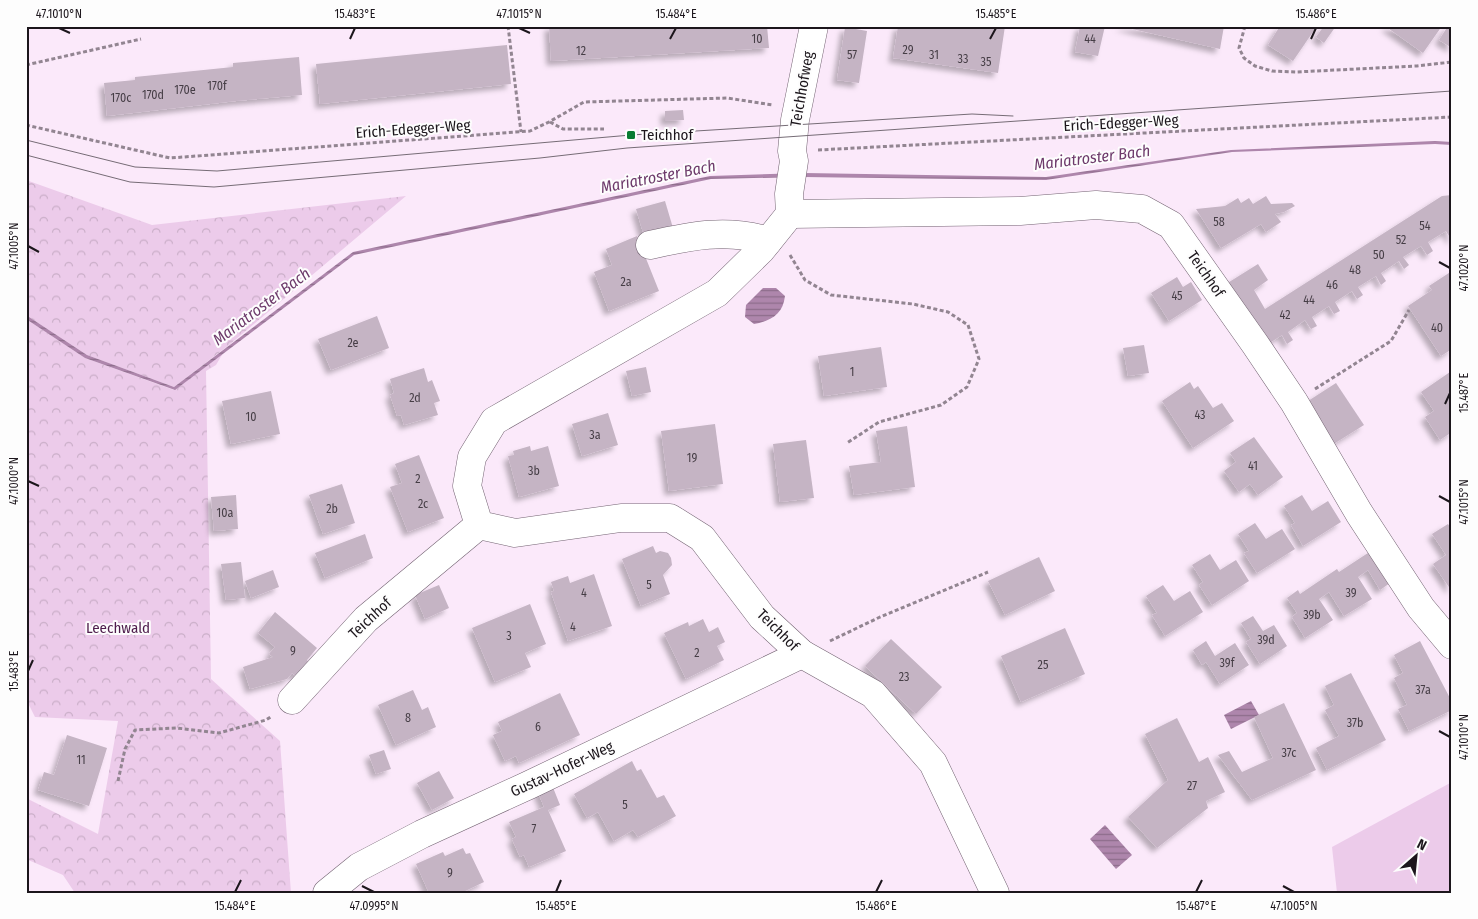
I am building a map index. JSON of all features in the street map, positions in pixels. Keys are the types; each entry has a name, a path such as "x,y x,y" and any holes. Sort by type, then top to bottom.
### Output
{"street":[{"name":"Teichhofweg","path":"793,156 797,108 814,26"},
{"path":"480,525 466,486 472,457 494,421 717,292 761,250 782,219 793,156"},
{"name":"Teichhof","path":"650,245 693,235 733,234 754,237 782,219 1020,211 1096,205 1142,208 1171,225 1256,344 1294,402 1359,513 1421,608 1452,645"},
{"name":"Teichhof","path":"292,700 366,619 480,525 515,533 621,518 670,518 702,538 762,616 802,654 872,694 933,763 995,893"},
{"name":"Gustav-Hofer-Weg","path":"327,893 359,867 422,834 538,781 802,654"}],"path":[{"path":"508,26 521,132"},
{"path":"1245,26 1239,48 1244,58 1255,66 1272,71 1296,72 1418,66 1452,62"},
{"path":"26,66 141,39"},
{"name":"Erich-Edegger-Weg","path":"26,125 170,158 530,131 584,102 727,98 797,108"},
{"name":"Erich-Edegger-Weg","path":"793,156 1452,117"},
{"path":"549,122 563,129 604,129"},
{"path":"782,219 787,250 805,280 831,294 913,304 948,312 968,324 979,359 967,388 941,405 880,422 847,442"},
{"path":"1294,402 1391,341 1409,310"},
{"path":"802,654 880,617 988,572"},
{"path":"118,781 125,749 135,730 177,728 219,733 266,720 292,700"}],"green space":[{"path":"26,180 152,225 406,196 229,345 174,387 87,355 26,315"},
{"name":"Leechwald","path":"26,319 85,358 174,390 223,353 216,365 206,371 211,679 280,741 291,893 75,893 63,875 26,859 26,798 98,834 118,721 35,717 26,699"},
{"path":"1452,782 1452,893 1337,893 1332,847"}],"shaded area":[{"name":"Mariatroster Bach","path":"1435,141 1452,142 1452,145 1435,144 1232,152 1046,180 805,177 711,179 354,255 175,390 85,358 26,319 26,315 87,355 174,387 353,252 710,176 804,173 1046,177 1231,150"},
{"path":"763,288 776,288 785,296 784,302 779,312 771,319 754,324 745,317 746,305"},
{"path":"1251,701 1259,715 1231,729 1224,715"},
{"path":"1105,825 1132,855 1116,869 1090,839"}],"building":[{"path":"549,26 767,26 769,48 551,61"},
{"path":"898,26 1005,26 998,73 893,58"},
{"path":"1080,26 1105,26 1098,56 1075,52"},
{"path":"1119,26 1224,26 1220,49"},
{"path":"1280,26 1317,26 1293,61 1268,45"},
{"path":"1324,26 1336,26 1324,43 1316,37"},
{"path":"1385,26 1442,26 1423,53"},
{"path":"1448,26 1452,26 1452,48 1439,40"},
{"path":"845,27 867,31 859,83 837,80"},
{"path":"507,45 511,84 320,104 316,64"},
{"path":"299,57 302,95 107,116 104,83 135,80 135,77 233,67 233,63"},
{"path":"683,110 684,120 665,121 665,111"},
{"path":"1452,195 1452,227 1450,228 1452,231 1452,241 1446,231 1428,242 1433,251 1427,255 1421,246 1403,257 1409,265 1404,269 1399,261 1381,273 1386,281 1381,285 1376,276 1358,287 1363,295 1357,299 1352,291 1335,302 1340,311 1334,314 1329,306 1312,317 1317,326 1311,329 1305,320 1288,332 1293,340 1287,344 1282,335 1265,346 1226,284 1258,264 1268,280 1254,290 1265,309 1442,196"},
{"path":"1266,196 1271,204 1292,203 1295,206 1275,214 1281,222 1266,232 1261,224 1221,248 1196,209 1225,206 1238,198 1241,203 1249,198 1253,204"},
{"path":"665,201 673,228 644,236 636,209"},
{"path":"637,236 659,291 609,311 594,272 612,265 606,249"},
{"path":"1452,271 1452,349 1441,356 1408,306 1432,290 1429,286"},
{"path":"1177,277 1183,287 1191,282 1202,300 1169,321 1151,293"},
{"path":"377,316 389,348 331,370 318,339"},
{"path":"1144,345 1149,373 1128,376 1123,348"},
{"path":"881,347 887,387 824,396 818,356"},
{"path":"646,367 651,392 632,396 626,371"},
{"path":"424,368 428,382 432,380 440,401 434,403 438,415 404,425 401,415 397,416 390,395 394,393 390,379"},
{"path":"1450,372 1452,375 1452,432 1440,440 1425,417 1434,411 1421,392"},
{"path":"1190,382 1194,389 1198,386 1213,408 1222,403 1234,421 1193,448 1162,401"},
{"path":"1336,383 1364,425 1332,445 1305,403"},
{"path":"271,391 280,434 231,444 222,401"},
{"path":"608,413 618,445 582,456 572,424"},
{"path":"715,424 723,484 669,491 661,431"},
{"path":"907,426 915,487 854,495 849,466 881,462 876,431"},
{"path":"1254,437 1283,477 1258,495 1250,484 1239,492 1224,471 1236,462 1230,453"},
{"path":"806,440 814,498 780,502 773,444"},
{"path":"530,446 531,451 548,446 559,486 519,497 508,456 514,455 513,451"},
{"path":"419,455 444,518 408,532 390,487 402,483 395,464"},
{"path":"342,484 355,523 323,534 309,495"},
{"path":"236,495 238,529 214,531 211,497"},
{"path":"1302,495 1312,511 1328,501 1341,522 1303,546 1291,525 1295,523 1284,506"},
{"path":"1255,523 1266,539 1282,529 1295,549 1257,573 1244,553 1249,551 1238,534"},
{"path":"1448,524 1452,530 1451,590 1433,564 1446,555 1432,534"},
{"path":"365,534 373,558 325,578 315,553"},
{"path":"653,546 656,553 660,551 668,553 671,558 672,565 663,575 670,594 641,606 622,559"},
{"path":"1371,551 1390,583 1380,590 1368,570 1358,577 1372,599 1344,616 1329,592 1319,599 1333,620 1305,638 1292,617 1297,613 1287,598 1298,590 1300,594 1337,569 1339,572"},
{"path":"1210,554 1220,570 1236,560 1249,581 1212,605 1199,585 1203,582 1192,565"},
{"path":"1039,557 1055,591 1005,615 988,581"},
{"path":"241,562 245,598 226,600 221,564"},
{"path":"273,570 279,587 251,598 245,581"},
{"path":"594,574 612,626 568,641 551,592 554,591 551,582 568,576 570,583"},
{"path":"439,585 449,608 425,619 415,595"},
{"path":"1163,585 1174,601 1190,591 1203,612 1165,636 1152,615 1157,613 1146,596"},
{"path":"530,604 546,644 525,653 531,667 495,682 472,628"},
{"path":"275,612 317,648 307,660 309,663 297,677 292,673 287,679 250,689 243,667 273,657 269,654 275,647 258,633"},
{"path":"1253,616 1263,631 1274,625 1287,646 1260,664 1246,642 1251,639 1241,623"},
{"path":"703,619 709,632 718,627 725,642 717,646 724,660 686,679 664,633 688,622 689,626"},
{"path":"1065,628 1085,674 1021,702 1001,656"},
{"path":"891,639 942,687 916,714 865,666"},
{"path":"1206,641 1215,656 1235,643 1249,665 1220,684 1206,662 1202,665 1193,650"},
{"path":"1420,641 1452,702 1452,710 1409,731 1398,709 1407,705 1394,678 1403,673 1394,655"},
{"path":"1351,673 1386,740 1327,770 1316,748 1339,736 1325,710 1334,705 1325,686"},
{"path":"413,690 422,710 428,707 436,727 396,745 378,705"},
{"path":"560,693 580,735 519,763 516,756 505,761 493,735 502,731 498,722"},
{"path":"1284,703 1316,770 1252,800 1218,755 1229,751 1242,772 1273,758 1254,717"},
{"path":"1177,718 1199,762 1208,757 1225,792 1206,801 1208,808 1157,848 1128,817 1168,780 1145,734"},
{"path":"67,735 107,748 89,806 38,790 44,772 54,775"},
{"path":"384,750 391,769 376,774 369,755"},
{"path":"632,761 637,771 641,769 657,798 664,795 676,816 638,837 633,830 614,841 598,812 587,818 574,794"},
{"path":"439,771 454,798 432,810 417,783"},
{"path":"552,785 560,805 548,810 566,851 529,867 524,855 520,857 512,839 516,837 509,822 544,807 537,790"},
{"path":"463,848 466,854 470,853 484,882 461,893 429,893 416,864 443,852 445,856"}],"tram line":[{"path":"26,155 130,182 214,187 540,158 627,148 1452,91"},
{"path":"26,140 135,167 217,171 631,135 972,114 1013,116"}],"place":[{"name":"Teichhof","path":"631,135"}]}
